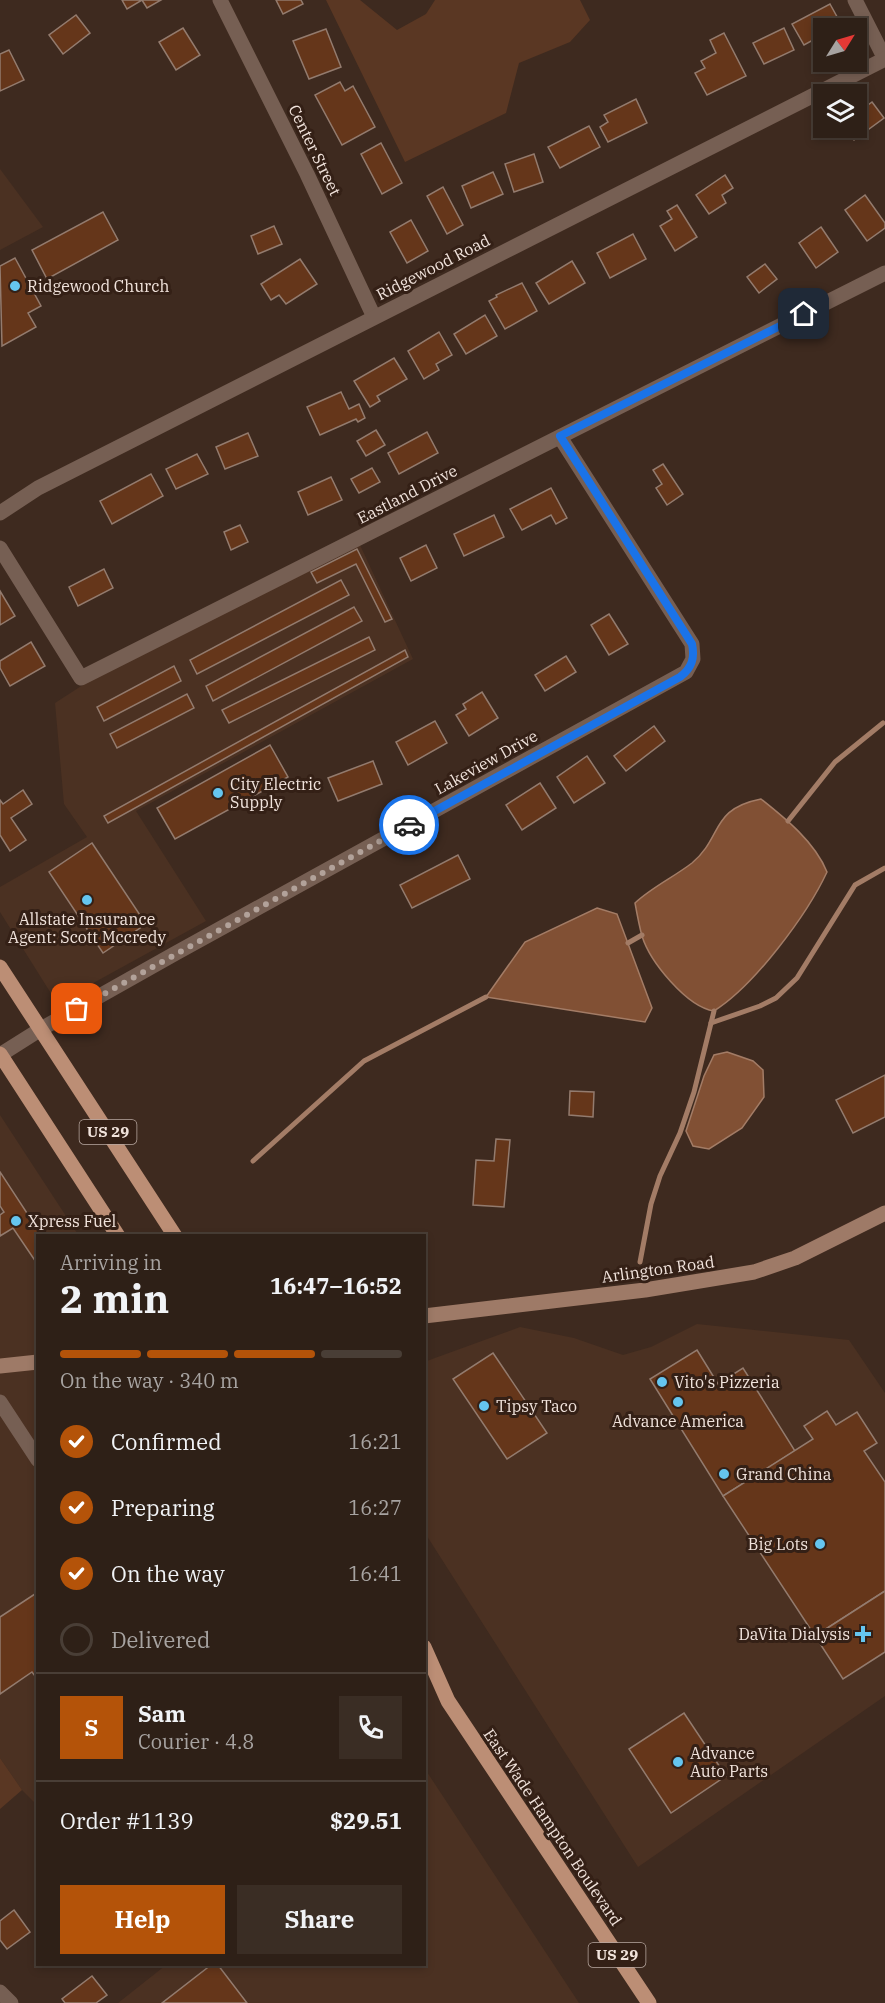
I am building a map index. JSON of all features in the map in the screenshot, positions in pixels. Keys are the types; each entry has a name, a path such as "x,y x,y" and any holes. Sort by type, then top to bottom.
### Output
{"main road":[{"name":"US 29","path":"0,967 174,1234"},
{"name":"US 29","path":"0,1055 117,1234"},
{"name":"Arlington Road","path":"426,1316 645,1290 754,1272 795,1258 885,1213"},
{"path":"0,1366 36,1362"},
{"name":"East Wade Hampton Boulevard","path":"426,1652 448,1701 649,2003"},
{"name":"East Wade Hampton Boulevard","path":"426,1680 448,1701"}],"street":[{"name":"Center Street","path":"220,0 307,174 374,317"},
{"path":"855,0 885,59"},
{"name":"Ridgewood Road","path":"0,513 38,488 885,59"},
{"name":"Eastland Drive","path":"0,548 81,678 885,273"},
{"name":"Lakeview Drive","path":"0,1055 41,1029 686,672 693,659 692,644 560,436"},
{"path":"0,1402 36,1457"},
{"path":"0,1992 11,2003"}],"shaded area":[{"path":"326,0 360,0 397,30 426,14 435,0 580,0 590,20 570,42 519,63 506,113 405,162"},
{"path":"0,169 43,227 0,250"},
{"path":"360,545 413,659 136,811 206,921 57,1003 0,912 0,887 87,837 64,804 55,703 89,681"},
{"path":"761,799 807,841 827,872 807,908 778,948 746,985 714,1011 703,1008 692,1001 661,970 646,947 635,903 692,863 702,853 725,817 733,810"},
{"path":"597,908 617,914 652,1008 645,1022 486,997 525,942"},
{"path":"727,1052 753,1061 763,1070 764,1097 742,1128 709,1149 693,1146 686,1131 704,1076 714,1055"},
{"path":"0,1115 78,1234 36,1234 36,1804 22,1790 0,1758"},
{"path":"697,1324 849,1340 885,1393 885,1696 638,1867 426,1535 426,1361 520,1327 574,1338 623,1355 651,1347"},
{"path":"0,1758 22,1790 0,1809"},
{"path":"426,1771 579,2003 118,2003 165,1966 426,1966"}],"building":[{"path":"122,0 142,0 127,9"},
{"path":"142,0 161,0 147,8"},
{"path":"276,0 301,0 303,4 283,14"},
{"path":"830,4 838,18 813,18 813,40 804,45 792,24"},
{"path":"76,15 90,33 63,54 49,35"},
{"path":"183,28 200,55 176,70 159,42"},
{"path":"784,28 794,50 764,64 753,43"},
{"path":"326,29 341,67 309,79 293,41"},
{"path":"724,33 746,76 707,95 695,73 705,68 701,61 716,53 710,40"},
{"path":"9,50 24,80 0,91 0,54"},
{"path":"340,82 345,91 353,86 375,127 342,145 315,95"},
{"path":"636,99 647,123 608,142 600,127 608,122 604,115"},
{"path":"872,102 884,118 867,130 867,106"},
{"path":"589,126 600,147 560,168 548,147"},
{"path":"381,143 402,183 382,194 361,154"},
{"path":"534,154 543,182 514,192 505,164"},
{"path":"493,172 503,194 471,208 462,186"},
{"path":"725,175 733,188 722,195 726,203 709,214 696,195"},
{"path":"443,187 463,225 447,234 427,196"},
{"path":"865,195 885,223 885,228 867,241 845,210"},
{"path":"677,205 697,237 675,251 660,226 672,219 667,211"},
{"path":"103,212 118,240 47,279 32,250"},
{"path":"411,220 428,251 407,263 390,232"},
{"path":"274,226 282,244 258,254 251,236"},
{"path":"821,227 838,252 816,268 799,243"},
{"path":"633,234 646,259 610,278 597,253"},
{"name":"Ridgewood Church","path":"15,258 41,306 28,313 36,327 2,346 0,266"},
{"path":"300,259 317,284 286,304 279,295 271,300 261,284"},
{"path":"572,261 585,283 549,304 536,283"},
{"path":"765,264 777,279 759,293 747,277"},
{"path":"522,283 537,311 505,329 489,301 497,297 496,295"},
{"path":"485,315 497,336 466,354 454,334"},
{"path":"439,332 452,355 436,364 439,370 424,379 408,351"},
{"path":"394,358 407,379 377,396 380,401 370,407 354,381"},
{"path":"341,392 349,409 359,404 365,418 358,422 356,419 320,435 307,407"},
{"path":"376,430 385,445 366,456 357,441"},
{"path":"427,432 438,453 399,474 388,453"},
{"path":"248,433 258,456 225,469 216,447"},
{"path":"197,454 208,474 176,489 166,469"},
{"path":"663,464 683,494 667,505 656,488 662,484 653,470"},
{"path":"372,468 380,482 359,493 351,479"},
{"path":"151,474 163,496 112,524 100,501"},
{"path":"331,477 342,500 308,515 298,492"},
{"path":"551,488 567,518 556,524 551,515 522,530 510,509"},
{"path":"494,515 504,537 464,556 454,534"},
{"path":"240,525 248,542 231,550 224,532"},
{"path":"426,545 437,568 411,581 400,558"},
{"path":"357,549 392,619 385,622 356,564 317,583 311,572"},
{"path":"104,569 113,588 78,606 69,587"},
{"path":"341,580 349,595 197,674 190,660"},
{"path":"0,591 15,616 0,625"},
{"path":"354,607 362,621 213,701 206,686"},
{"path":"609,614 628,644 609,655 591,625"},
{"path":"369,637 375,650 229,723 222,710"},
{"path":"31,642 45,666 10,686 0,668 0,661"},
{"path":"405,650 408,657 108,823 104,816"},
{"path":"566,656 576,672 545,691 535,675"},
{"path":"174,666 181,681 104,721 97,707"},
{"path":"482,692 498,718 469,736 456,715 466,709 463,704"},
{"path":"187,694 194,708 117,748 110,734"},
{"path":"435,721 447,743 408,765 396,742"},
{"path":"654,726 665,741 626,771 614,756"},
{"path":"270,745 288,777 175,839 157,808"},
{"path":"587,756 605,783 574,803 557,777"},
{"path":"373,761 382,784 338,801 328,778"},
{"path":"540,783 556,808 522,830 506,805"},
{"path":"23,790 32,804 11,818 26,840 10,851 0,835 0,800 3,804"},
{"path":"92,843 146,924 103,953 49,872"},
{"path":"458,855 470,879 412,908 400,885"},
{"path":"885,1075 885,1117 853,1133 836,1100"},
{"path":"570,1091 594,1092 593,1117 569,1115"},
{"path":"496,1139 510,1140 504,1207 473,1205 476,1160 494,1161"},
{"name":"Xpress Fuel","path":"0,1172 41,1234 36,1234 36,1262 13,1228 0,1236 0,1215 4,1212 0,1206"},
{"path":"697,1350 718,1384 743,1368 795,1451 723,1496 650,1379"},
{"path":"493,1353 547,1433 507,1459 453,1379"},
{"name":"Big Lots","path":"827,1411 836,1425 857,1412 877,1443 864,1451 885,1482 885,1591 815,1636 723,1496 813,1439 804,1426"},
{"path":"885,1591 885,1652 843,1679 815,1636"},
{"path":"36,1593 36,1677 32,1672 0,1694 0,1617"},
{"name":"Advance Auto Parts","path":"684,1713 726,1776 671,1813 629,1749"},
{"path":"14,1910 30,1932 7,1949 0,1940 0,1921"},
{"path":"210,1966 219,1966 247,2003 162,2003"},
{"path":"92,1976 107,1995 96,2003 65,2003 62,1999"}],"waterway":[{"path":"788,821 835,762 883,723"},
{"path":"711,1023 776,998 797,978 855,885 885,868"},
{"path":"628,943 642,935"},
{"path":"253,1161 364,1061 486,997"},
{"path":"640,1262 651,1204 694,1092 714,1011"}],"way so far":[{"path":"77,1009 409,825"}],"place":[{"name":"Ridgewood Church","path":"15,286"},
{"name":"City Electric Supply","path":"218,793"},
{"name":"Allstate Insurance Agent: Scott Mccredy","path":"87,900"},
{"name":"Xpress Fuel","path":"16,1221"},
{"name":"Vito's Pizzeria","path":"662,1382"},
{"name":"Advance America","path":"678,1402"},
{"name":"Tipsy Taco","path":"484,1406"},
{"name":"Grand China","path":"724,1474"},
{"name":"Big Lots","path":"820,1544"},
{"name":"DaVita Dialysis","path":"863,1634"},
{"name":"Advance Auto Parts","path":"678,1762"}],"route":[{"path":"409,825 680,677 691,666 694,651 692,644 626,536 560,436 804,314"}]}
